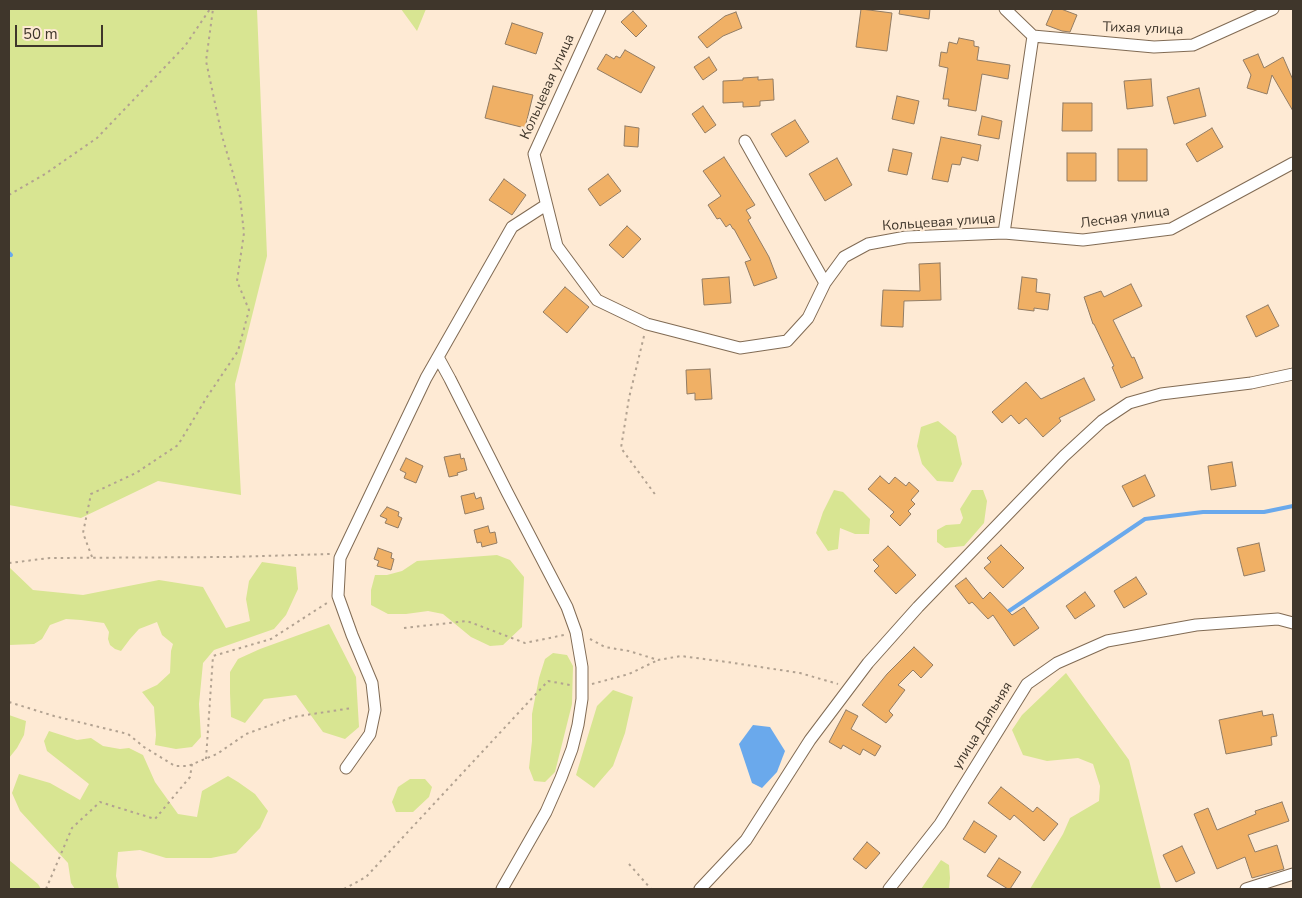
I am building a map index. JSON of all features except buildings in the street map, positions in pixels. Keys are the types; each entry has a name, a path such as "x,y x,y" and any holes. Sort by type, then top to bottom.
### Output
{"street":[{"name":"Кольцевая улица","path":"600,9 534,154 556,246 598,300 647,324 740,348 787,341 808,318 824,283 844,257 868,244 906,237 1004,233 1033,36"},
{"path":"1006,9 1033,36"},
{"name":"Тихая улица","path":"1033,36 1154,47 1193,46 1273,9"},
{"path":"745,141 824,283"},
{"name":"Лесная улица","path":"1004,233 1083,240 1171,229 1293,163"},
{"path":"346,768 370,734 375,710 372,683 338,596 340,558 426,378 512,228 546,205"},
{"path":"438,357 567,607 576,632 582,667 582,699 572,748 546,812 502,889"},
{"path":"700,889 746,840 810,740 868,664 918,607 1064,456 1102,421 1129,403 1161,394 1251,383 1293,374"},
{"name":"улица Дальняя","path":"889,889 940,824 1027,684 1057,663 1107,641 1196,625 1278,620 1293,622"},
{"path":"1246,889 1293,874"}],"path":[{"path":"9,195 45,174 97,138 184,46 210,9"},
{"path":"92,558 83,533 91,494 136,473 178,445 207,396 238,351 248,310 237,281 244,233 240,197 222,136 206,61 213,9"},
{"path":"647,324 629,398 621,448 657,497"},
{"path":"9,563 50,558 343,554"},
{"path":"206,759 213,656 271,639 338,596"},
{"path":"404,628 467,621 525,643 576,632 605,647 629,651 658,660"},
{"path":"344,889 366,877 548,681 582,686 629,674 658,660 681,656 800,673 850,688"},
{"path":"9,702 54,716 128,734 144,747 175,766 188,766 206,759 217,754 246,734 293,717 352,708"},
{"path":"46,889 72,828 100,802 155,819 190,777 192,764"},
{"path":"629,864 651,889"}],"green space":[{"path":"9,9 257,9 267,256 235,384 241,495 158,481 81,518 9,505"},
{"path":"401,9 426,9 417,31"},
{"path":"938,421 956,436 962,464 953,482 937,481 922,464 917,446 921,427"},
{"path":"834,490 843,492 870,519 869,534 855,534 840,528 838,549 828,551 816,533 823,512"},
{"path":"972,490 983,490 987,501 984,523 964,546 945,548 937,542 937,530 946,525 960,524 963,518 960,509"},
{"path":"497,555 510,560 524,577 522,627 503,645 490,646 471,637 443,614 428,611 388,614 371,605 371,590 375,575 387,575 402,571 417,561"},
{"path":"262,562 296,567 298,589 286,615 274,629 214,650 203,663 199,704 201,737 192,747 176,749 155,745 154,707 142,692 157,685 170,673 173,644 162,635 157,622 139,629 121,651 110,645 108,639 109,632 104,623 66,619 50,625 42,639 34,644 9,645 9,567 33,590 83,595 159,580 203,587 226,628 250,621 246,599 249,581"},
{"path":"329,624 356,677 359,727 345,739 323,732 296,695 264,699 245,723 231,717 230,672 238,659"},
{"path":"553,653 567,655 573,666 572,704 555,772 545,782 534,781 529,768 532,714 545,659"},
{"path":"1066,673 1129,760 1161,889 1030,889 1063,834 1070,818 1099,801 1100,786 1093,764 1078,758 1047,761 1023,755 1012,730 1022,715"},
{"path":"613,690 633,697 625,733 613,766 594,788 576,775 597,706"},
{"path":"9,715 26,721 24,735 9,758"},
{"path":"49,731 77,740 91,738 103,746 120,749 129,748 143,755 155,782 178,814 197,817 202,791 228,776 255,794 268,811 260,828 236,853 211,858 166,858 140,850 118,852 116,876 119,889 75,889 71,883 68,863 20,811 12,793 19,774 50,783 80,800 89,784 47,751 44,741"},
{"path":"410,779 425,779 432,787 429,797 413,812 396,812 392,802 398,787"},
{"path":"9,860 38,884 41,889 9,889"},
{"path":"941,860 949,865 949,889 921,889"}],"water":[{"path":"753,725 770,727 785,751 777,772 762,788 752,783 739,744"}],"waterway":[{"path":"1009,611 1145,519 1203,512 1264,512 1293,506"}]}
